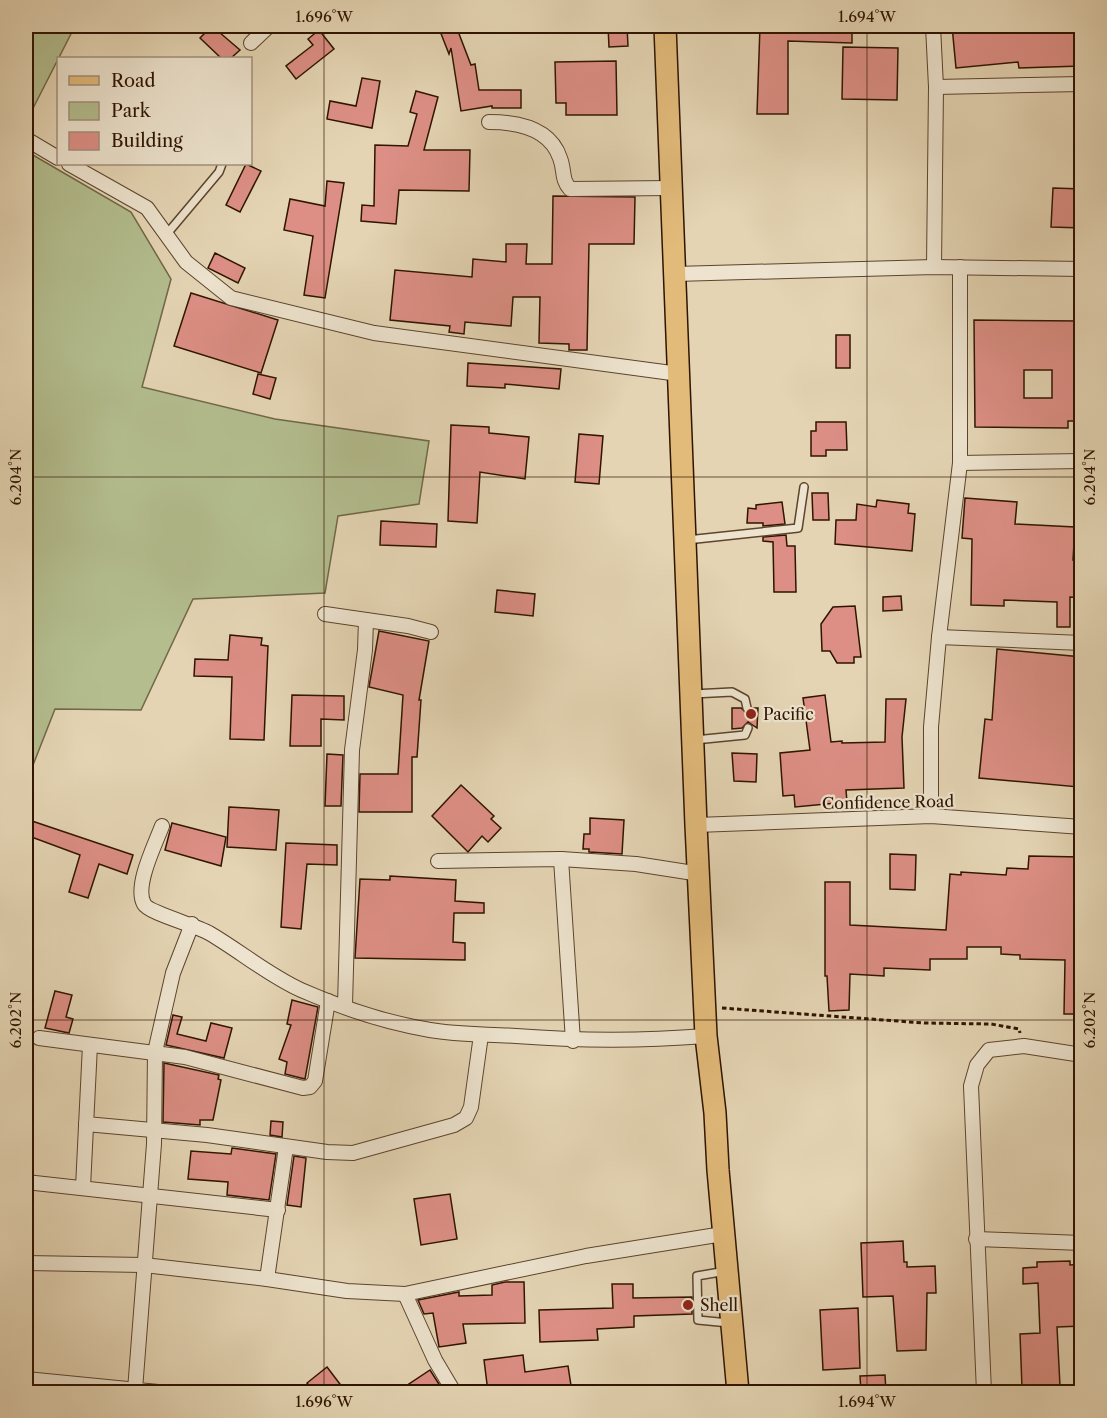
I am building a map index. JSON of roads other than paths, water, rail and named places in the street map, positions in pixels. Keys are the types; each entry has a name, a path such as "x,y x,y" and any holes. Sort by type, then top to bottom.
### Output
{"main road":[{"path":"665,26 692,741 706,1036 715,1113 726,1271 738,1392"}],"street":[{"path":"251,43 269,26"},
{"path":"933,26 936,87 934,267"},
{"path":"936,87 1082,84"},
{"path":"489,122 515,122 547,136 561,159 563,181 570,189 670,188"},
{"path":"26,139 57,157"},
{"path":"71,165 147,208 186,262 231,298 374,333 679,374"},
{"path":"675,274 934,267 1082,270"},
{"path":"931,816 932,727 939,637 960,463 960,267"},
{"path":"960,463 1082,461"},
{"path":"325,614 408,626 431,632"},
{"path":"345,1005 352,750 365,650 366,620"},
{"path":"939,637 1082,643"},
{"name":"Confidence Road","path":"696,825 931,816 1082,826"},
{"path":"162,826 140,889 144,905 157,914 192,924 244,954 267,972 328,1001 390,1022 432,1030 481,1035 573,1041 639,1041 706,1036"},
{"path":"438,861 561,859 636,864 700,874"},
{"path":"561,859 573,1041"},
{"path":"135,1390 151,1194 155,1052 173,973 192,924"},
{"path":"39,1038 155,1052 217,1064 277,1081 310,1087 315,1081 328,1001"},
{"path":"86,1124 153,1129 286,1147 353,1153 454,1125 466,1118 471,1107 481,1035"},
{"path":"83,1187 90,1045"},
{"path":"984,1392 971,1086 977,1065 989,1050 1024,1046 1082,1055"},
{"path":"267,1279 286,1147"},
{"path":"26,1182 151,1194 278,1210"},
{"path":"26,1263 144,1265 267,1279 347,1292 405,1294 586,1256 723,1234"},
{"path":"976,1239 1082,1243"},
{"path":"405,1294 435,1360 454,1392"},
{"path":"26,1378 158,1392"}],"lane":[{"path":"166,235 219,172 222,165"},
{"path":"685,541 798,528 804,487"},
{"path":"691,694 732,692 746,699 747,708"},
{"path":"692,741 737,737 745,735 748,728"},
{"path":"726,1271 697,1276 698,1320 731,1323"}],"place":[{"name":"Pacific","path":"751,714"},
{"name":"Shell","path":"688,1305"}]}
